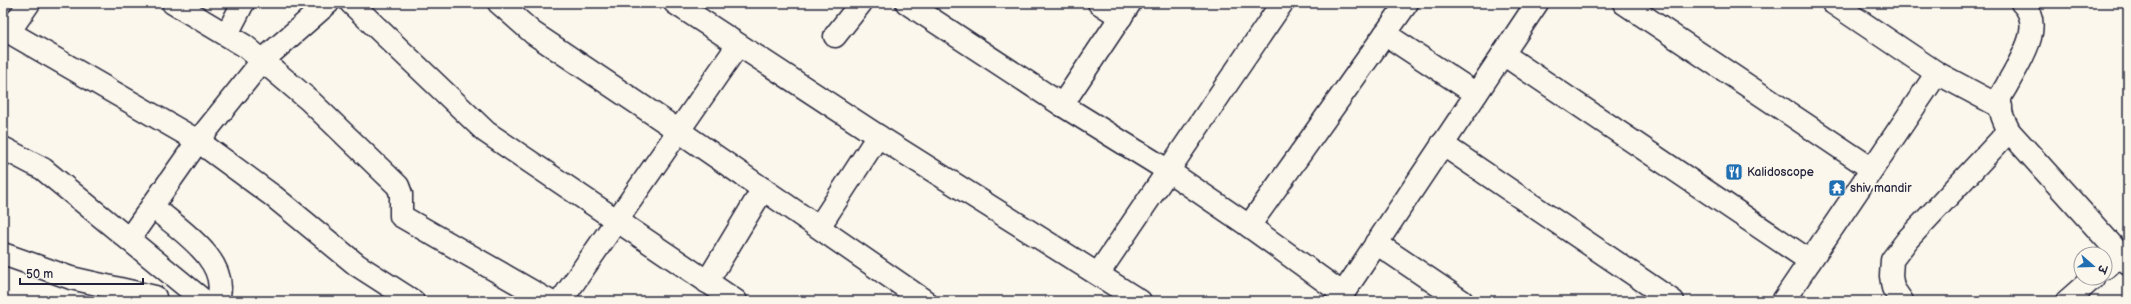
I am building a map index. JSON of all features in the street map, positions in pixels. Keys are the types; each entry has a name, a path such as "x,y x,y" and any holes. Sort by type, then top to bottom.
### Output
{"street":[{"path":"29,3 6,30 198,142 272,196 357,265 413,301"},
{"path":"173,3 227,34 309,100 398,186 401,194 401,216 549,301"},
{"path":"227,34 243,3"},
{"path":"129,239 198,142 262,61 328,3"},
{"path":"351,3 486,132 736,301"},
{"path":"499,3 533,33 679,131 925,301"},
{"path":"675,3 702,10 738,45 878,136 1140,301"},
{"path":"835,36 861,3"},
{"path":"907,3 1062,105 1167,170 1249,226 1340,297 1535,4"},
{"path":"1062,105 1126,10 1099,3"},
{"path":"1098,274 1167,170 1282,3"},
{"path":"1249,226 1407,3"},
{"path":"1624,3 1872,169"},
{"path":"1832,3 1937,73 2001,107"},
{"path":"2022,3 2026,7 2033,24 2028,43 2000,98 2001,116 2009,131 2118,262"},
{"path":"1385,34 1476,94"},
{"path":"561,301 738,45"},
{"path":"1503,54 1810,261"},
{"path":"1783,301 1937,73"},
{"path":"1902,301 1893,288 1891,276 1892,260 1908,239 2009,131"},
{"path":"819,227 878,136"},
{"path":"1442,144 1673,301"},
{"path":"3,148 42,169 204,301"},
{"path":"707,282 763,189"},
{"path":"152,206 203,251 216,267 221,281 220,293 217,301"},
{"path":"1376,243 1462,301"},
{"path":"3,254 70,278 155,299 147,255"},
{"path":"2067,301 2084,286"}],"place":[{"name":"Kalidoscope","path":"1734,172"},
{"name":"shiv mandir","path":"1837,188"}]}
